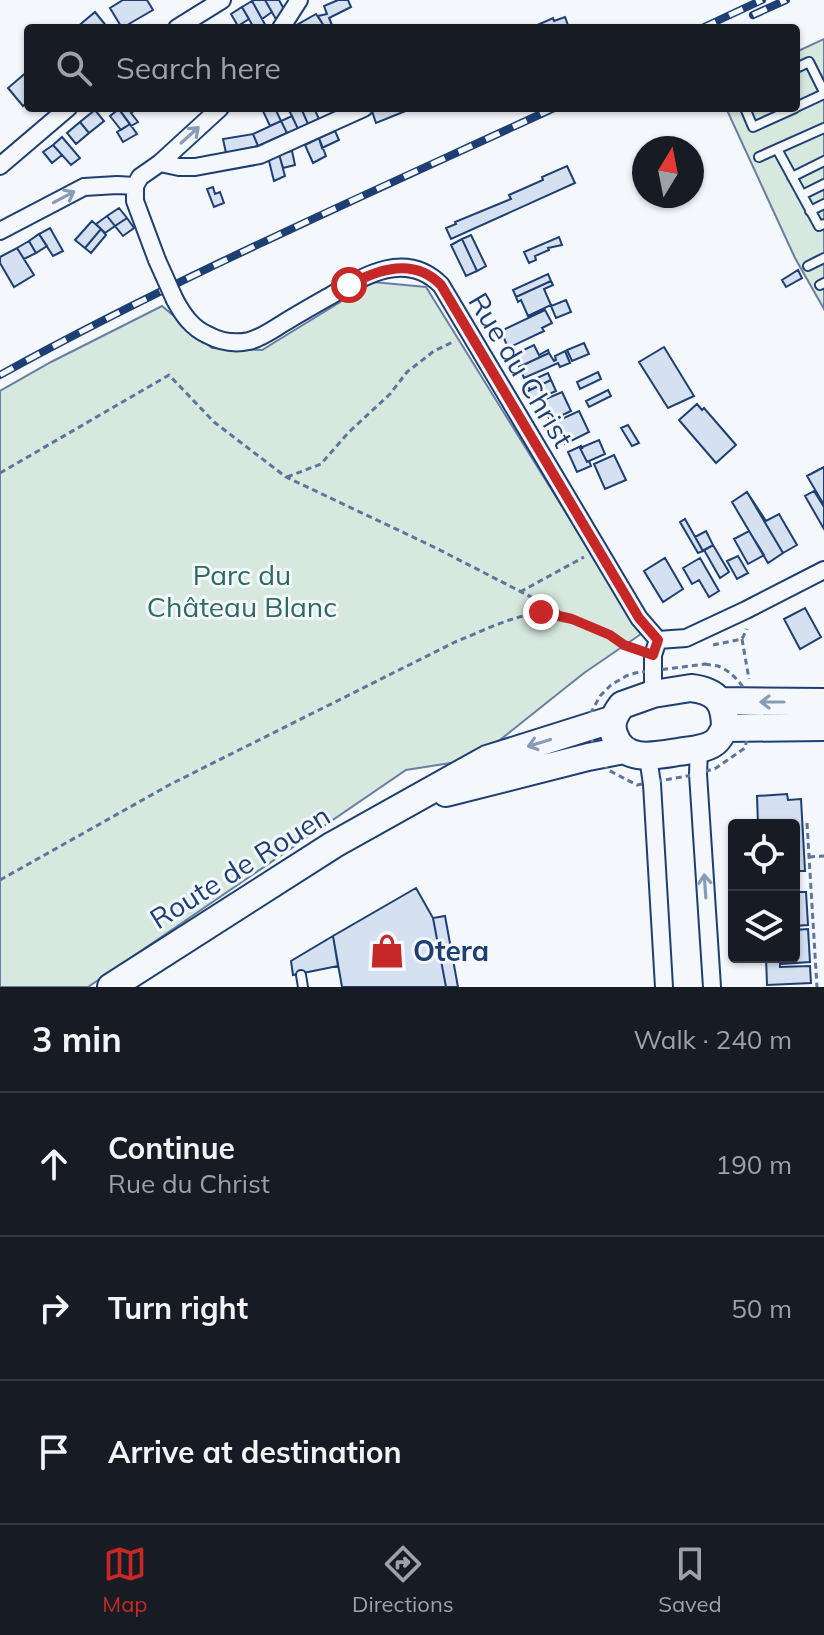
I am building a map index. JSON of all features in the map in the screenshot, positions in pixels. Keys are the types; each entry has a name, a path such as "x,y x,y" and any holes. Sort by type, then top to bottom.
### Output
{"main road":[{"path":"691,688 714,694 720,701 725,728 704,764 636,754 615,737 612,729 622,705 653,694 691,688"},
{"path":"720,701 824,702"},
{"name":"Route de Rouen","path":"111,987 333,845 487,759 614,719"},
{"path":"725,728 824,727"},
{"name":"Route de Rouen","path":"404,804 588,757 636,754"}],"street":[{"path":"183,24 222,0"},
{"path":"284,24 299,0"},
{"path":"0,166 63,112"},
{"path":"0,231 84,187 135,186 140,177 160,163 216,112"},
{"path":"160,163 195,167 260,155 355,112"},
{"name":"Rue du Christ","path":"135,186 135,201 175,300 189,322 204,334 224,342 242,342 259,337 380,270 405,267 435,279 656,648"},
{"path":"653,694 656,648 686,638 824,570"},
{"path":"636,754 644,785 664,987"},
{"path":"704,764 712,987"}],"lane":[{"path":"800,66 809,62 824,93 800,104"},
{"path":"747,112 753,127 785,112"},
{"path":"769,112 772,119"},
{"path":"759,157 824,128"},
{"path":"777,149 819,226 824,224"},
{"path":"792,177 824,161"},
{"path":"802,195 824,184"},
{"path":"810,211 824,204"},
{"path":"808,266 824,258"},
{"path":"301,975 303,987"}],"path":[{"path":"286,477 321,464 348,433 390,394 407,372 434,351 458,339"},
{"path":"0,473 169,375 214,422 286,477 436,548 572,619 610,635 624,645 656,648"},
{"path":"520,592 591,553"},
{"path":"0,880 171,784 455,642 496,625 541,612 572,619"},
{"path":"742,639 749,683"},
{"path":"644,785 704,764"},
{"path":"807,823 817,987"},
{"path":"809,857 824,856"}],"green space":[{"path":"824,39 824,309 795,258 728,112 800,112 800,50"},
{"name":"Parc du Château Blanc","path":"373,282 426,287 641,634 584,673 476,759 406,770 88,987 0,987 0,391 162,306 212,348 262,350"}],"building":[{"path":"123,0 147,0 153,10 129,24 120,24 110,8"},
{"path":"254,0 265,0 272,12 262,19"},
{"path":"265,0 279,0 285,11 277,21"},
{"path":"338,0 348,0 351,7 329,18 332,24 323,24 318,16 327,14 324,6"},
{"path":"252,1 265,24 252,24 242,7"},
{"path":"242,7 249,19 237,24 231,14"},
{"path":"95,12 105,24 81,24"},
{"path":"316,14 323,24 298,24"},
{"path":"565,17 568,24 540,24 553,18 554,21"},
{"path":"24,74 24,105 23,106 8,88"},
{"path":"92,112 97,112 104,121 89,133 80,122"},
{"path":"121,112 132,112 138,122 131,126"},
{"path":"121,112 130,124 121,130 110,116"},
{"path":"263,112 277,112 281,121 270,126"},
{"path":"290,112 303,112 308,124 298,129"},
{"path":"303,112 316,112 319,119 308,124"},
{"path":"372,112 403,112 376,123"},
{"path":"292,116 298,129 287,133 281,121"},
{"path":"281,121 287,133 258,146 253,134"},
{"path":"80,122 89,133 76,144 67,133"},
{"path":"130,124 137,134 123,142 117,132"},
{"path":"335,131 339,140 322,148 319,138"},
{"path":"253,134 258,146 226,153 223,139"},
{"path":"62,137 80,158 71,165 53,145"},
{"path":"319,138 326,156 313,163 305,145"},
{"path":"53,145 62,155 52,163 43,152"},
{"path":"292,151 295,165 283,168 279,154"},
{"path":"279,154 285,176 274,181 268,157"},
{"path":"567,166 575,183 451,239 446,228 455,222 511,199 509,195"},
{"path":"213,187 215,194 220,192 224,203 214,207 207,189"},
{"path":"119,208 127,218 115,226 107,216"},
{"path":"107,216 115,226 105,233 96,224"},
{"path":"127,218 134,228 123,236 115,226"},
{"path":"92,221 101,229 85,248 75,240"},
{"path":"50,228 63,251 53,256 39,234"},
{"path":"101,229 106,235 91,253 85,248"},
{"path":"39,234 47,246 36,253 29,241"},
{"path":"471,235 486,266 477,271 462,239"},
{"path":"559,237 562,245 548,248 529,263 524,252"},
{"path":"462,239 477,271 466,276 451,245"},
{"path":"29,241 36,253 24,259 17,248"},
{"path":"17,248 34,275 14,287 0,263 0,257"},
{"path":"798,270 802,278 786,287 782,280"},
{"path":"548,274 551,281 516,297 513,290"},
{"path":"551,281 553,285 544,289 551,305 528,316 521,300 518,302 516,297"},
{"path":"566,300 571,312 556,318 551,306"},
{"path":"545,310 552,323 542,328 544,331 508,348 501,331"},
{"path":"584,343 589,354 572,361 567,350"},
{"path":"534,345 539,355 548,350 549,353 519,367 513,355"},
{"path":"664,347 694,396 668,408 639,362"},
{"path":"565,351 570,363 560,367 558,363 524,378 519,367 549,353 554,361 555,356"},
{"path":"598,372 601,379 580,389 577,382"},
{"path":"548,373 551,380 530,390 526,383"},
{"path":"551,380 556,391 534,401 532,396 528,397 526,392"},
{"path":"608,390 611,396 589,407 586,401"},
{"path":"562,392 571,411 550,421 541,401"},
{"path":"697,404 736,445 716,463 679,420"},
{"path":"579,411 589,432 565,444 555,422"},
{"path":"628,425 639,443 632,446 621,428"},
{"path":"599,440 605,454 587,462 580,448"},
{"path":"581,446 591,466 577,472 568,452"},
{"path":"614,455 626,480 605,489 594,464"},
{"path":"824,467 824,505 807,476"},
{"path":"814,491 824,507 824,529 805,496"},
{"path":"747,492 783,553 768,563 732,502"},
{"path":"747,492 766,521 779,514 797,545 783,553"},
{"path":"685,519 703,551 698,553 680,522"},
{"path":"706,531 713,545 703,551 695,537"},
{"path":"749,531 764,555 748,564 734,539"},
{"path":"713,545 729,572 720,578 704,550"},
{"path":"738,556 748,573 737,579 727,561"},
{"path":"665,558 683,589 663,602 644,571"},
{"path":"700,558 719,591 709,597 699,580 692,584 683,568"},
{"path":"805,608 821,637 800,649 784,619"},
{"path":"787,794 788,800 801,799 805,871 800,871 800,819 758,819 757,796"},
{"name":"Otera","path":"416,888 433,918 446,987 342,987 333,936"},
{"path":"800,892 806,892 808,925 800,926"},
{"path":"445,916 458,987 446,987 433,918"},
{"path":"808,929 810,962 800,963 800,930"},
{"path":"333,936 338,966 293,975 291,961"},
{"path":"766,963 795,963 780,964 780,967 810,966 811,983 767,985"}],"railway":[{"path":"711,24 762,0"},
{"path":"753,15 786,0"},
{"path":"0,375 205,270 545,112"}],"place":[{"name":"Otera","path":"387,951"}],"route":[{"path":"349,285 380,270 405,267 427,274 441,285 639,618 658,640 653,655 624,645 610,635 572,619 541,612"}]}
